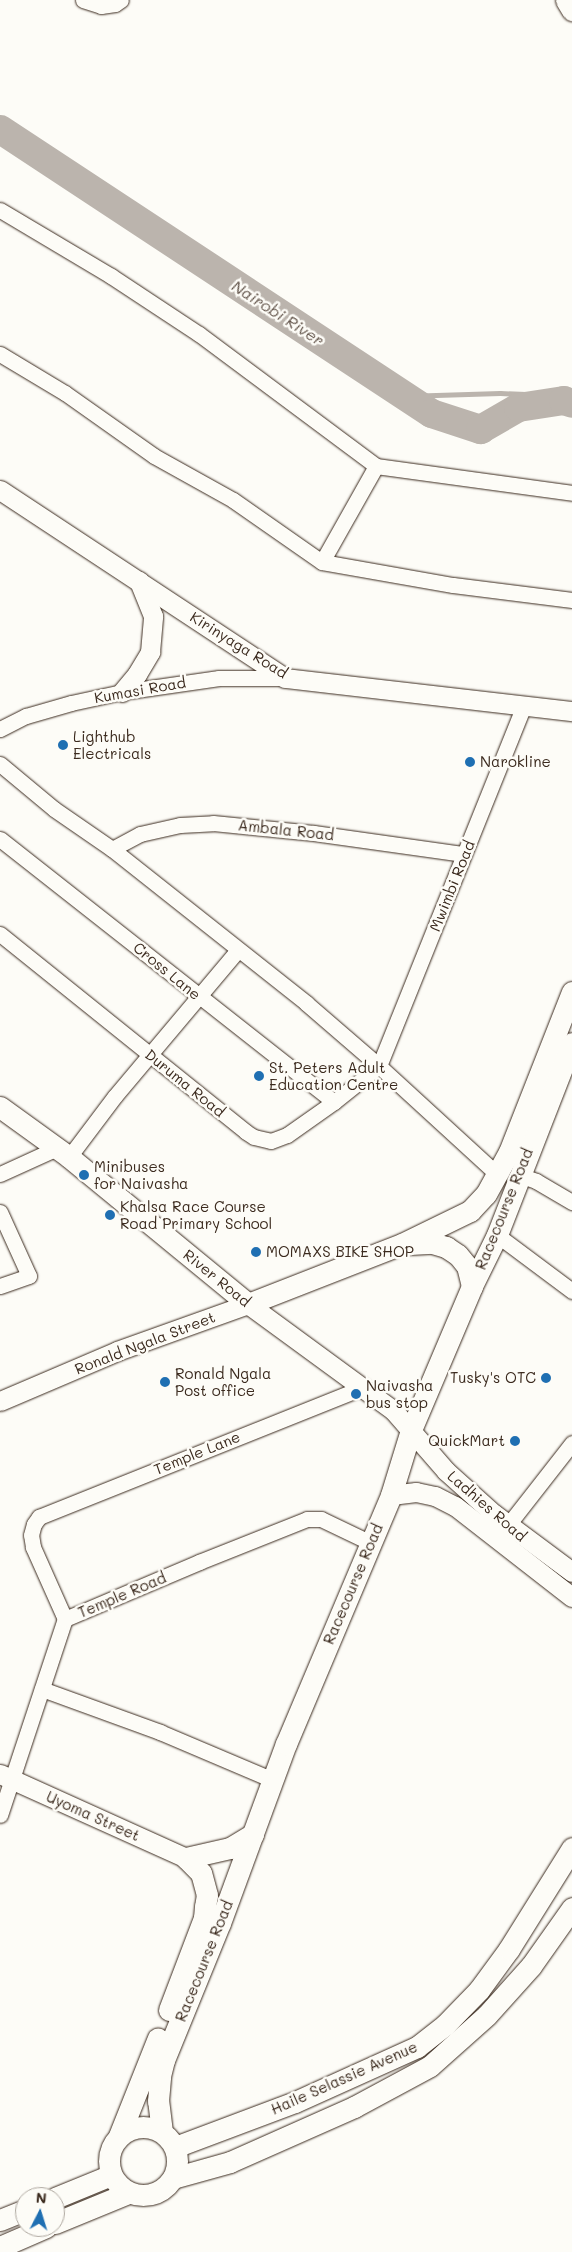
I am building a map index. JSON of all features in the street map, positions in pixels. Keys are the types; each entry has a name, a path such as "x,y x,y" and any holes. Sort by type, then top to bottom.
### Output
{"main road":[{"path":"566,0 572,10"},
{"name":"Racecourse Road","path":"470,1211 486,1194 510,1152 572,992"},
{"name":"Racecourse Road","path":"168,2139 158,2101 160,2076 164,2060 254,1834 273,1780 391,1496 411,1430 472,1286 497,1235 572,1043"},
{"name":"River Road","path":"0,1107 63,1152 248,1304"},
{"name":"Ronald Ngala Street","path":"248,1304 402,1244 470,1211"},
{"name":"Ronald Ngala Street","path":"402,1244 432,1243 446,1247 458,1255 467,1266 472,1286"},
{"path":"186,1858 230,1848 254,1834"},
{"name":"Haile Selassie Avenue","path":"119,2136 132,2128 148,2127 168,2139 295,2102 417,2048 445,2025 479,1990 509,1949 572,1848"},
{"path":"128,2193 115,2182 111,2175 109,2154 119,2136 204,1918 206,1895 201,1873 186,1858"},
{"name":"Haile Selassie Avenue","path":"65,2219 128,2193 149,2196 159,2192 173,2178 230,2162 354,2107 430,2066 500,2001 531,1966 572,1908"},
{"path":"168,2139 178,2163 173,2178"},
{"path":"65,2194 111,2175"},
{"path":"0,2220 15,2214"},
{"path":"0,2247 23,2237"}],"street":[{"path":"83,0 101,6 116,4 121,0"},
{"path":"0,210 111,276 199,334 376,466 572,493"},
{"path":"0,354 65,393 154,456 233,500 322,562 452,585 572,600"},
{"path":"322,562 376,466"},
{"name":"Kirinyaga Road","path":"0,490 285,678 572,711"},
{"path":"122,692 137,674 150,652 153,616 139,581"},
{"name":"Kumasi Road","path":"0,728 26,716 71,702 122,692 219,678 285,678"},
{"name":"Mwimbi Road","path":"379,1066 524,705"},
{"path":"0,764 54,809 112,849 237,951 306,1003 379,1066 498,1175"},
{"name":"Ambala Road","path":"112,849 140,834 180,825 213,823 314,833 464,854"},
{"name":"Cross Lane","path":"0,839 334,1102"},
{"name":"Duruma Road","path":"0,934 246,1132 262,1140 271,1141 287,1135 334,1102 379,1066"},
{"path":"0,1174 63,1152 150,1055 197,996 237,951"},
{"path":"519,1176 536,1181 572,1202"},
{"path":"0,1212 29,1276 0,1286"},
{"path":"497,1235 572,1291"},
{"name":"River Road","path":"248,1304 364,1387 393,1410 411,1430"},
{"name":"Ronald Ngala Street","path":"0,1401 117,1351 248,1304"},
{"name":"Temple Lane","path":"65,1619 32,1548 31,1535 34,1524 39,1517 364,1387"},
{"name":"Ladhies Road","path":"411,1430 446,1471 508,1524 572,1572"},
{"path":"508,1524 572,1443"},
{"name":"Ladhies Road","path":"391,1496 416,1492 435,1496 455,1506 572,1597"},
{"name":"Temple Road","path":"0,1815 6,1777 42,1689 65,1619 199,1562 307,1519 321,1519 371,1542"},
{"path":"42,1689 160,1732 273,1780"},
{"name":"Uyoma Street","path":"6,1777 186,1858"}],"waterway":[{"name":"Nairobi River","path":"0,129 431,413 480,429 518,407 563,400 572,403"},
{"path":"404,396 500,393 550,395 563,400"}],"place":[{"name":"Lighthub Electricals","path":"63,745"},
{"name":"Narokline","path":"470,762"},
{"name":"St. Peters Adult Education Centre","path":"259,1076"},
{"name":"Minibuses for Naivasha","path":"84,1175"},
{"name":"Khalsa Race Course Road Primary School","path":"110,1215"},
{"name":"MOMAXS BIKE SHOP","path":"256,1252"},
{"name":"Tusky's OTC","path":"546,1378"},
{"name":"Ronald Ngala Post office","path":"165,1382"},
{"name":"Naivasha bus stop","path":"356,1394"},
{"name":"QuickMart","path":"515,1441"}]}
